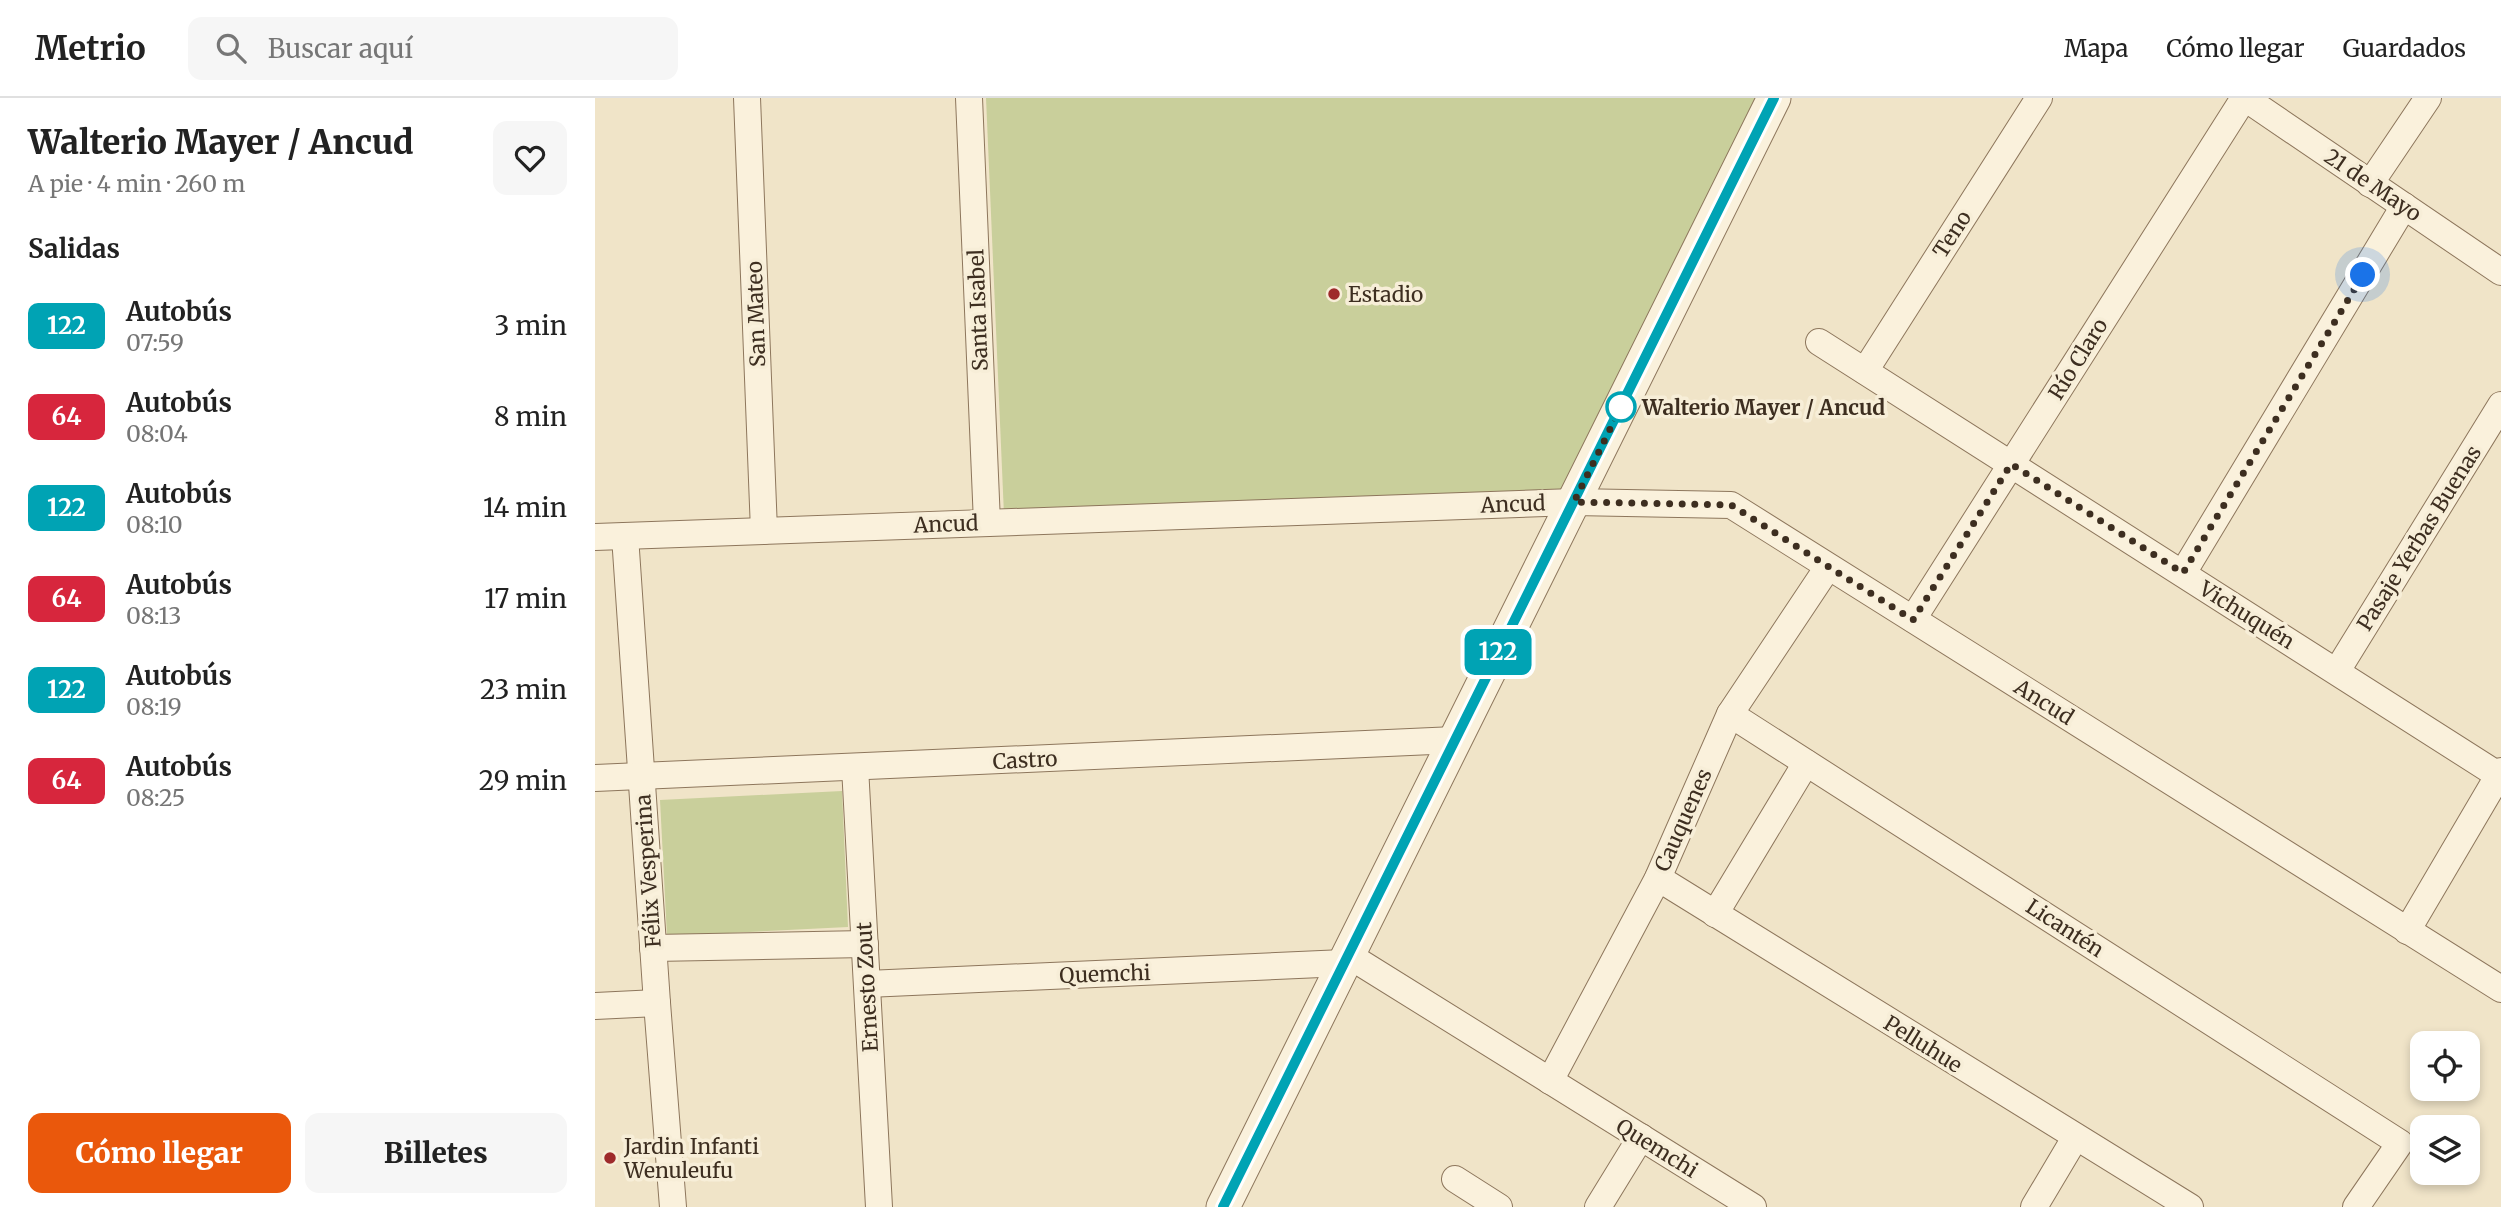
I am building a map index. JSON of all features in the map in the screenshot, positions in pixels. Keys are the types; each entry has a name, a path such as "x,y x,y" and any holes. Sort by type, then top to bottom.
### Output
{"street":[{"name":"San Mateo","path":"747,98 764,531"},
{"name":"Santa Isabel","path":"969,98 987,523"},
{"path":"1223,1207 1774,98"},
{"name":"Teno","path":"1865,371 2039,98"},
{"name":"21 de Mayo","path":"2244,98 2501,272"},
{"name":"Río Claro","path":"1913,620 2244,98"},
{"path":"2370,184 2428,98"},
{"path":"2183,573 2404,206"},
{"name":"Vichuquén","path":"1819,342 2500,773"},
{"name":"Pasaje Yerbas Buenas","path":"2337,671 2501,405"},
{"name":"Ancud","path":"595,537 1574,502 1731,505 2501,989"},
{"name":"Félix Vesperina","path":"625,536 673,1207"},
{"name":"Cauquenes","path":"1550,1080 1658,878 1730,714 1828,567"},
{"name":"Licantén","path":"1730,714 2400,1143 2357,1207"},
{"name":"Castro","path":"595,778 1455,740"},
{"path":"1715,914 1806,763"},
{"name":"Ernesto Zout","path":"855,767 879,1207"},
{"path":"2407,931 2500,773"},
{"name":"Pelluhue","path":"1658,878 2190,1207"},
{"path":"653,948 865,944"},
{"name":"Quemchi","path":"867,984 1346,959 1550,1080 1753,1207"},
{"path":"595,1006 657,1003"},
{"path":"1598,1207 1641,1137"},
{"path":"2034,1207 2075,1138"},
{"path":"1455,1179 1499,1207"}],"green space":[{"name":"Estadio","path":"986,98 1768,98 1577,490 1004,515"},
{"path":"842,791 848,927 667,936 660,800"}],"bus line":[{"name":"122","path":"1223,1207 1774,98"}],"place":[{"name":"Estadio","path":"1334,294"},
{"name":"Walterio Mayer / Ancud","path":"1621,407"},
{"name":"Jardin Infanti Wenuleufu","path":"610,1158"}],"route":[{"path":"1621,407 1574,502 1731,505 1913,620 2011,464 2183,573 2363,275"}]}
